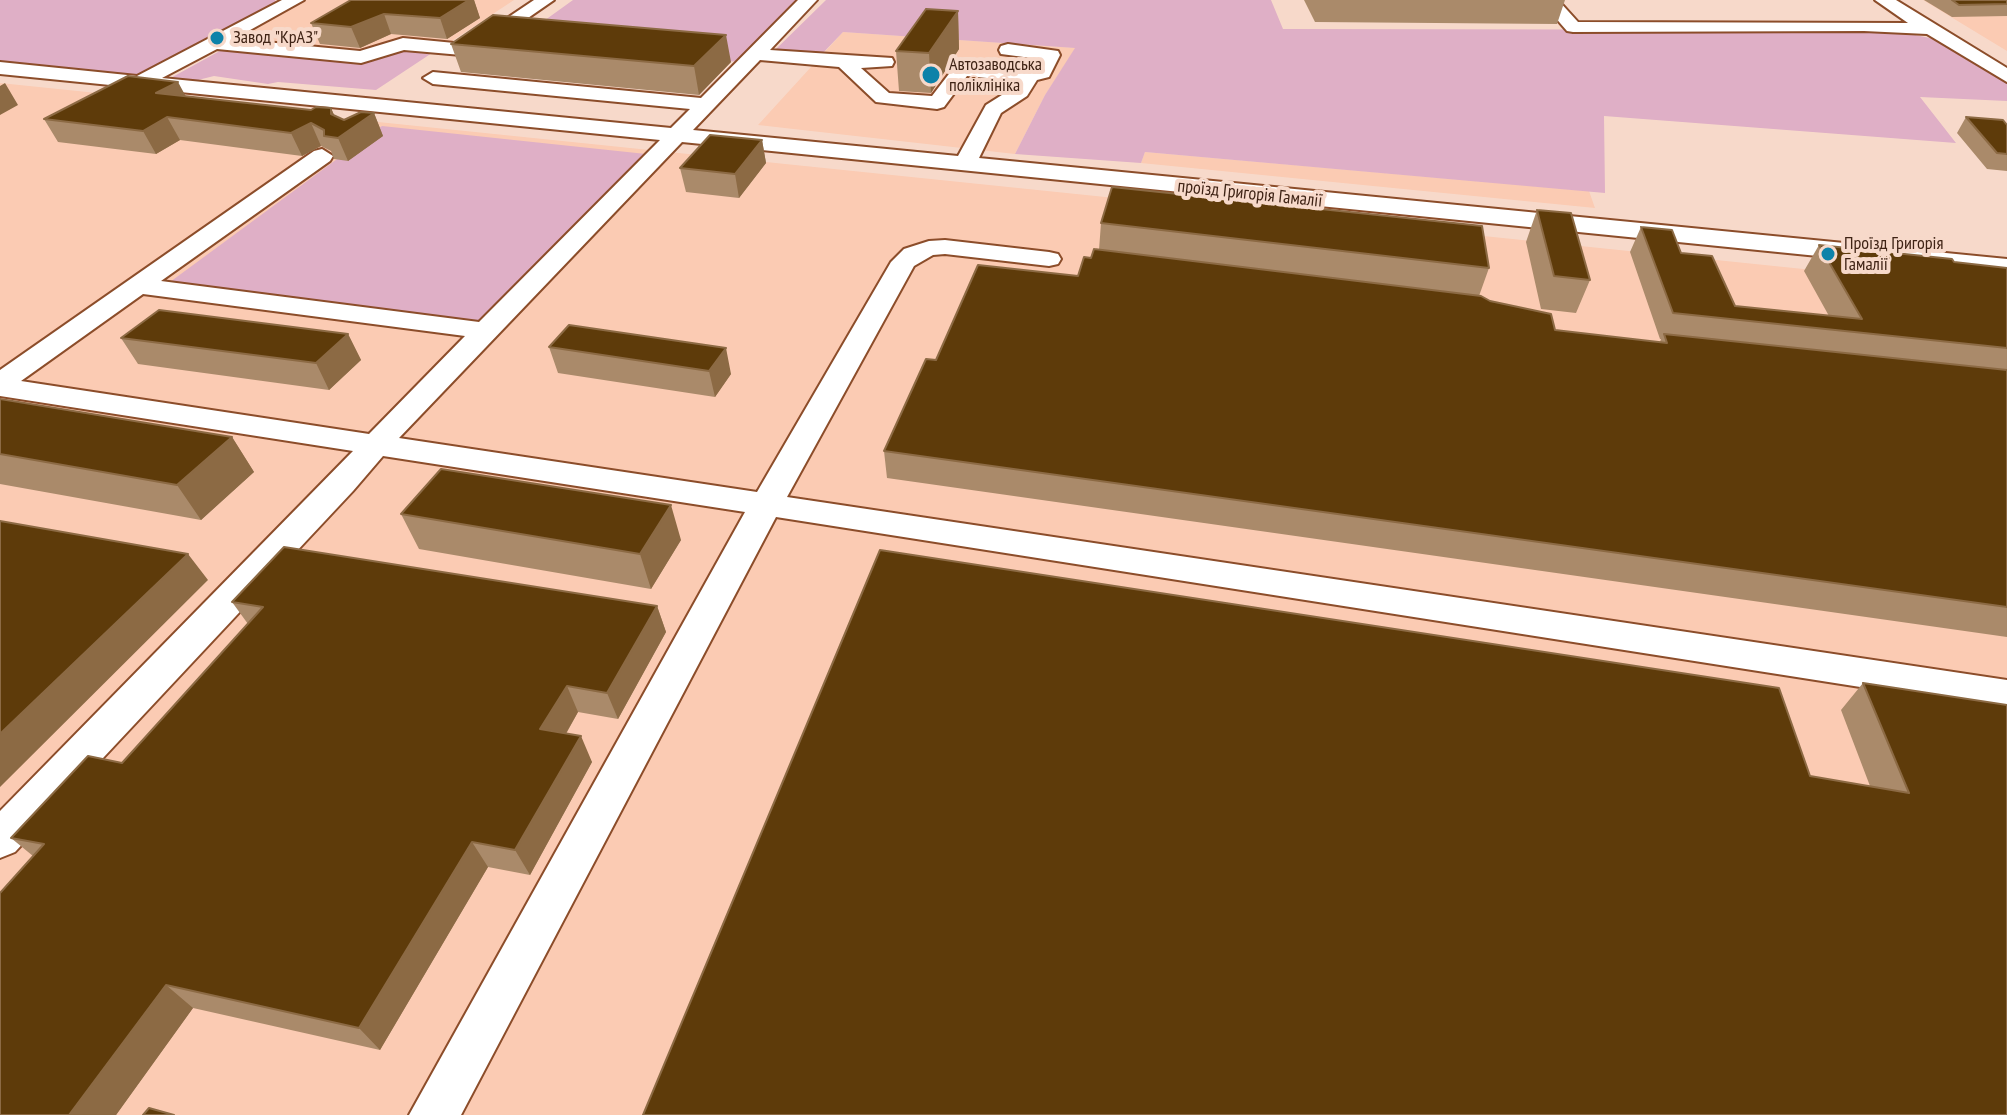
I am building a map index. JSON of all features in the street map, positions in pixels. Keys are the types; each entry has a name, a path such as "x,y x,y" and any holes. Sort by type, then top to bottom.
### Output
{"street":[{"path":"142,81 295,0"},
{"path":"366,125 545,0"},
{"path":"0,839 342,484 377,443 808,0"},
{"path":"1549,0 1573,27 1864,26 1931,29"},
{"path":"1884,0 2007,76"},
{"path":"1838,9 1864,26"},
{"path":"213,43 361,57 403,44 473,50"},
{"path":"1964,49 2007,51"},
{"path":"844,62 883,98 937,103 962,70 1030,76 1042,73 1051,55 1008,50"},
{"path":"757,54 844,62 885,62"},
{"name":"проїзд Григорія Гамалії","path":"0,68 2007,267"},
{"path":"965,164 993,109 1020,92 1030,76"},
{"path":"433,78 709,105"},
{"path":"0,385 322,156"},
{"path":"434,1115 767,503 904,262 913,254 929,248 945,247 1049,259"},
{"path":"138,286 487,331"},
{"path":"0,385 2007,695"}],"shaded area":[{"path":"0,0 275,0 277,4 141,77 0,62"},
{"path":"302,0 514,0 446,45 405,42 364,55 224,42"},
{"path":"573,0 799,0 739,62 516,41"},
{"path":"826,0 1271,0 1283,29 1892,30 1939,40 2007,83 2007,101 1920,97 1956,143 1604,116 1605,193 1145,152 1141,163 1015,154 1045,95 1075,48 843,32 821,55 774,51"},
{"path":"1923,0 2007,0 2007,51"},
{"name":"Автозаводська поліклініка","path":"843,32 1076,48 1045,95 1015,154 758,125"},
{"path":"227,47 373,61 418,47 438,49 376,90 278,82 268,84 214,76 190,82 167,80"},
{"path":"0,83 2007,290 2007,1115 0,1115"},
{"path":"382,126 646,154 480,322 170,282"},
{"path":"1145,152 1589,191 1595,208 1141,163"}],"building":[{"path":"351,0 469,0 440,18 384,14 351,27 311,23"},
{"path":"1952,0 2007,0 2007,4 1959,5"},
{"path":"926,9 958,11 929,53 896,51"},
{"path":"493,15 726,35 694,66 451,44"},
{"path":"128,76 178,82 156,93 311,110 316,107 331,108 331,114 344,120 361,112 374,113 338,138 324,136 324,130 311,123 291,133 167,117 143,131 44,119"},
{"path":"1966,117 2003,120 2007,125 2007,154 1997,153"},
{"path":"710,135 762,140 735,174 680,168"},
{"path":"1112,187 1482,226 1489,268 1101,223"},
{"path":"1537,210 1571,213 1590,280 1554,276"},
{"path":"1641,227 1672,230 1681,253 1712,256 1735,306 1862,319 1819,245 2007,268 2007,348 1673,313"},
{"path":"1094,249 1481,296 1490,301 1551,314 1555,330 1667,343 1664,334 2007,370 2007,607 884,451 926,359 936,360 978,265 1078,276 1084,257 1091,258"},
{"path":"159,310 348,334 316,363 121,338"},
{"path":"569,325 726,348 709,371 549,347"},
{"path":"0,399 232,437 177,485 0,454"},
{"path":"441,469 671,505 640,554 401,514"},
{"path":"0,521 188,554 0,734"},
{"path":"284,547 657,606 607,693 567,686 540,729 581,736 515,850 472,842 359,1028 166,985 69,1115 0,1115 0,893 44,844 11,838 88,756 122,763 263,607 232,602"},
{"path":"880,550 1779,688 1810,776 1909,793 1863,683 2007,705 2007,1115 643,1115"},
{"path":"149,1108 174,1115 143,1115"}],"place":[{"name":"Завод \"КрАЗ\"","path":"217,38"},
{"name":"Автозаводська поліклініка","path":"931,75"},
{"name":"Проїзд Григорія Гамалії","path":"1828,254"}]}
